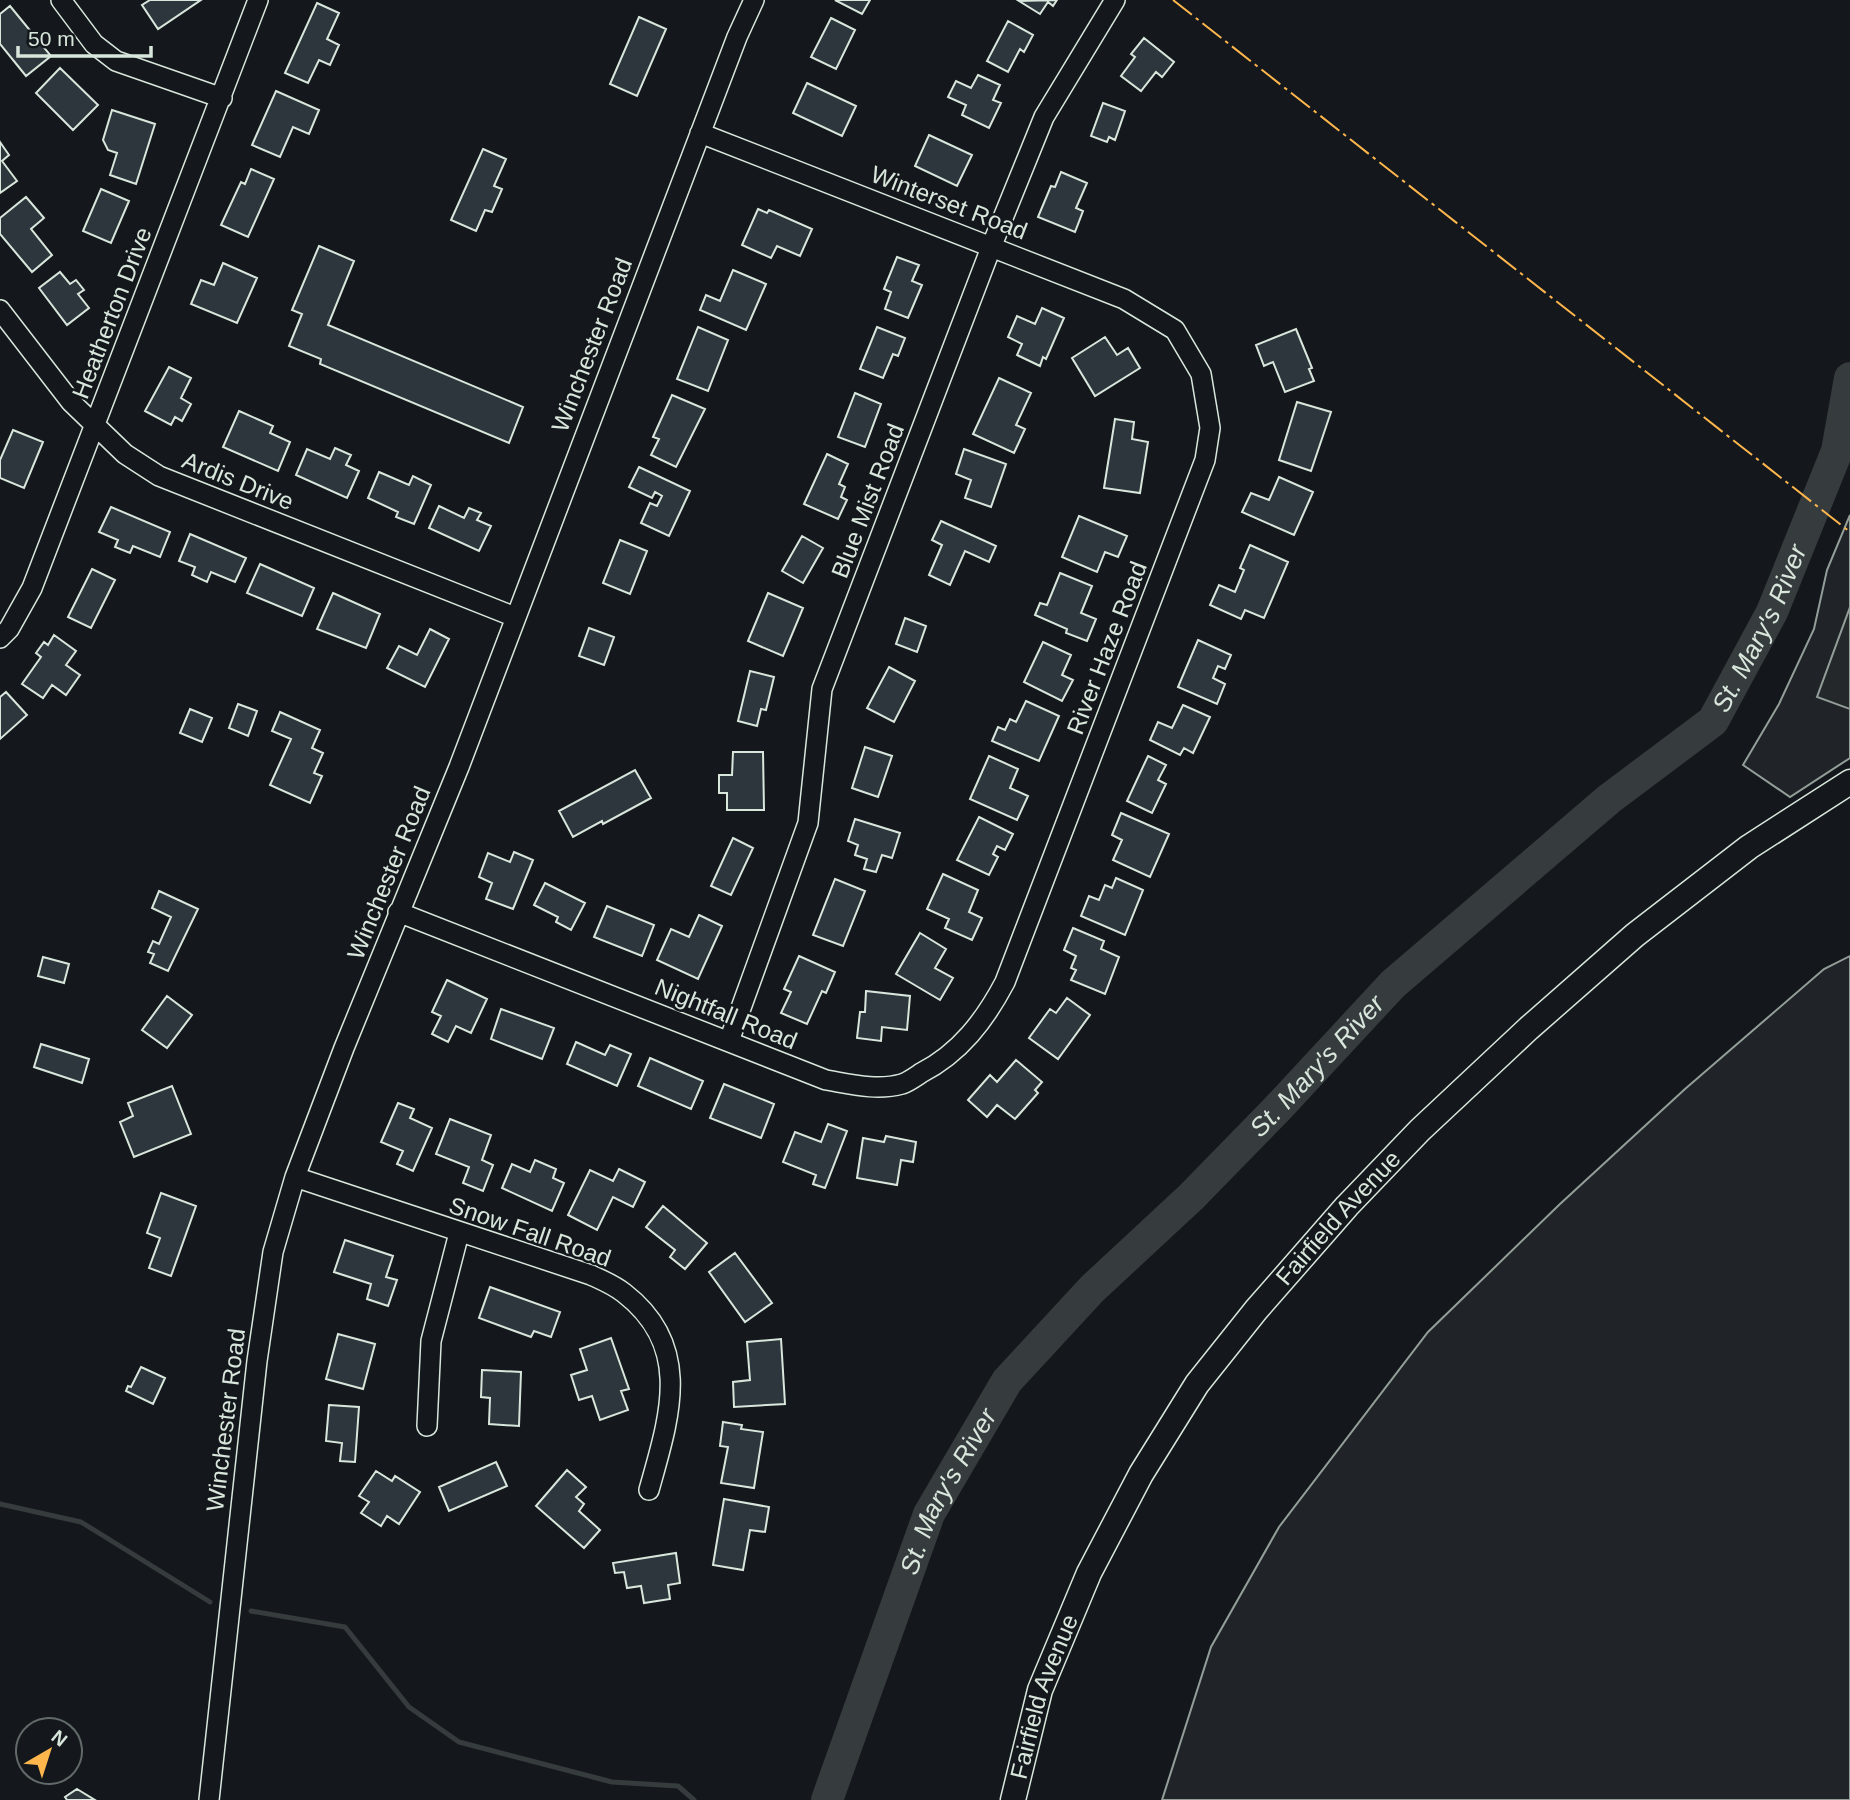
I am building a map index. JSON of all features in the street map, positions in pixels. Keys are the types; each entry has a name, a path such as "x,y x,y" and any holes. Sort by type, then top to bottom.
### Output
{"main road":[{"name":"Fairfield Avenue","path":"1013,1800 1040,1690 1089,1573 1140,1474 1197,1384 1256,1310 1347,1206 1420,1130 1529,1028 1635,935 1749,847 1850,782"}],"street":[{"path":"61,0 94,44 116,61 222,98"},
{"name":"Heatherton Drive","path":"0,638 9,628 32,588 258,0"},
{"name":"Winchester Road","path":"209,1800 266,1289 273,1252 295,1177 398,912 459,766 700,133 754,0"},
{"name":"Blue Mist Road","path":"729,1041 808,823 822,689 992,245 1044,117 1115,0"},
{"name":"Winterset Road","path":"700,133 992,245 1124,299 1175,330"},
{"name":"Ardis Drive","path":"0,310 71,402 125,454 159,476 515,617"},
{"name":"River Haze Road","path":"1005,982 1205,460 1210,428 1201,373 1175,330"},
{"name":"Nightfall Road","path":"398,912 826,1080 866,1087 902,1084 937,1065 973,1033 1005,982"},
{"name":"Snow Fall Road","path":"295,1177 591,1275 622,1291 639,1306 657,1329 668,1355 672,1389 666,1428 649,1490"},
{"path":"427,1426 431,1341 459,1233"}],"shaded area":[{"path":"1850,515 1850,758 1790,797 1743,765 1779,704 1814,629 1827,570"},
{"path":"1850,607 1850,709 1817,697"},
{"path":"1850,956 1850,1800 1162,1800 1211,1647 1279,1527 1428,1332 1560,1204 1685,1089 1824,969"}],"building":[{"path":"150,0 201,0 158,29 142,5"},
{"path":"835,0 870,0 862,14"},
{"path":"1057,0 1053,6 1048,2 1040,14 1019,1"},
{"path":"317,3 339,13 327,39 339,45 330,65 319,60 308,83 285,73"},
{"path":"10,6 51,56 26,76 0,44 0,14"},
{"path":"639,17 666,29 637,96 610,84"},
{"path":"831,18 855,30 836,69 811,57"},
{"path":"1008,21 1033,35 1024,52 1020,49 1008,72 987,61"},
{"path":"1144,38 1174,62 1162,77 1156,72 1141,91 1121,76 1135,57 1131,54"},
{"path":"60,68 98,105 73,130 36,93"},
{"path":"978,75 1000,85 993,100 1001,103 989,128 962,115 966,105 948,97 956,81 971,88"},
{"path":"807,83 856,106 842,136 793,113"},
{"path":"276,91 319,110 309,134 293,127 280,157 252,145"},
{"path":"1103,103 1125,111 1115,140 1109,137 1107,142 1091,136"},
{"path":"112,110 155,124 136,184 110,175 117,153 108,150 103,140"},
{"path":"929,135 972,155 957,186 915,166"},
{"path":"0,142 9,155 2,161 17,181 0,193"},
{"path":"483,149 506,159 494,186 502,189 492,212 485,210 476,231 451,220"},
{"path":"251,169 274,179 248,237 221,225 241,182 245,184"},
{"path":"1061,172 1087,183 1076,208 1083,211 1075,232 1038,217 1051,186 1055,187"},
{"path":"101,189 129,201 111,243 83,231"},
{"path":"26,197 44,218 31,229 52,255 32,272 0,234 0,218"},
{"path":"758,209 767,213 769,210 812,229 800,256 777,246 771,258 742,245"},
{"path":"319,246 354,261 328,325 523,407 509,443 320,364 321,359 289,346 302,314 292,310"},
{"path":"897,257 919,265 912,281 922,285 908,318 885,309 891,292 884,289"},
{"path":"223,263 257,278 237,323 191,304 201,280 214,285"},
{"path":"733,270 766,284 746,330 700,310 706,295 720,301"},
{"path":"60,272 70,284 76,280 84,290 78,294 89,308 67,325 39,288"},
{"path":"1042,308 1064,318 1046,359 1043,357 1040,366 1017,355 1022,344 1008,337 1017,316 1035,324"},
{"path":"698,327 728,340 708,391 677,379"},
{"path":"877,327 905,338 898,356 893,354 883,378 860,369"},
{"path":"1296,329 1312,368 1309,369 1314,381 1285,392 1273,362 1264,366 1256,345"},
{"path":"1105,337 1117,355 1128,348 1140,368 1095,396 1072,358"},
{"path":"169,367 191,378 181,398 191,404 182,421 175,417 171,425 145,411"},
{"path":"999,378 1031,393 1016,425 1025,429 1014,453 973,434"},
{"path":"855,393 881,404 865,447 838,437"},
{"path":"672,395 705,409 676,467 651,455 659,439 653,437"},
{"path":"1297,402 1331,412 1311,471 1279,460"},
{"path":"239,411 273,426 270,433 290,442 278,471 223,447"},
{"path":"1115,419 1134,422 1132,439 1148,442 1140,493 1104,488"},
{"path":"13,430 43,442 24,488 0,478 0,460"},
{"path":"335,448 351,455 346,465 359,471 347,498 296,475 307,449 330,459"},
{"path":"964,449 1006,464 991,507 965,498 971,480 956,474"},
{"path":"827,454 848,464 839,484 845,487 841,497 847,500 838,519 804,504"},
{"path":"639,467 690,491 669,536 641,523 650,503 657,506 662,496 655,492 652,498 629,487"},
{"path":"379,472 409,485 413,476 431,485 414,524 396,517 398,512 368,498"},
{"path":"1279,477 1313,492 1294,535 1242,512 1251,493 1269,500"},
{"path":"439,506 464,518 469,508 481,513 477,520 491,526 479,551 429,528"},
{"path":"111,507 170,532 160,557 133,546 130,553 115,547 118,540 99,532"},
{"path":"1079,516 1127,536 1118,557 1105,552 1097,572 1062,557"},
{"path":"941,521 996,546 989,562 965,551 950,585 929,575 942,545 932,540"},
{"path":"190,534 246,558 235,582 211,572 207,582 192,575 195,567 179,561"},
{"path":"802,536 823,548 803,583 782,571"},
{"path":"620,540 647,551 630,594 603,583"},
{"path":"1250,545 1288,562 1264,618 1245,610 1241,619 1210,605 1219,585 1235,592 1244,570 1240,568"},
{"path":"260,564 314,588 302,616 247,593"},
{"path":"92,569 115,580 91,628 68,617"},
{"path":"1060,573 1092,586 1081,613 1096,619 1087,641 1066,633 1067,629 1035,615 1040,603 1047,605"},
{"path":"333,593 380,614 366,648 317,629"},
{"path":"768,593 803,608 783,656 748,641"},
{"path":"905,618 926,626 917,652 896,644"},
{"path":"589,628 614,637 604,665 579,656"},
{"path":"430,629 449,639 425,687 387,668 399,646 417,655"},
{"path":"54,635 76,651 66,665 80,675 66,695 52,685 43,698 22,684 41,657 36,653 44,642 48,645"},
{"path":"1198,640 1231,655 1225,669 1218,666 1213,678 1225,684 1217,704 1178,687"},
{"path":"1043,642 1071,655 1062,675 1073,680 1062,701 1024,682"},
{"path":"889,667 915,681 894,722 867,708"},
{"path":"750,671 774,677 766,710 761,709 757,726 738,721"},
{"path":"6,692 27,715 0,739 0,697"},
{"path":"1026,701 1059,716 1039,761 992,741 998,727 1005,730 1010,719 1016,722"},
{"path":"238,704 257,711 248,736 229,728"},
{"path":"1183,705 1210,717 1193,753 1184,748 1180,755 1150,740 1158,722 1172,728"},
{"path":"190,709 212,718 202,742 180,733"},
{"path":"280,712 320,730 312,748 323,753 314,773 322,776 310,803 270,785 291,739 272,731"},
{"path":"865,747 892,756 878,797 852,788"},
{"path":"733,752 763,752 764,810 727,810 727,793 719,793 719,775 732,775"},
{"path":"989,756 1018,769 1010,788 1028,796 1017,820 970,799"},
{"path":"1148,756 1166,765 1158,780 1166,784 1152,813 1127,801"},
{"path":"635,770 651,798 573,837 559,811"},
{"path":"1121,813 1169,834 1150,877 1113,860 1122,840 1112,835"},
{"path":"979,817 1013,834 1005,850 997,846 993,854 998,857 989,875 957,860"},
{"path":"855,819 900,833 892,858 882,855 876,872 864,869 867,859 855,855 858,845 848,841"},
{"path":"733,838 753,848 731,895 711,886"},
{"path":"514,852 533,860 513,909 486,899 492,883 479,877 488,853 510,862"},
{"path":"943,874 978,890 969,912 982,918 972,940 945,928 949,919 927,909"},
{"path":"1116,878 1143,890 1125,935 1081,916 1089,896 1099,900 1105,885 1112,888"},
{"path":"835,879 865,891 843,946 813,935"},
{"path":"545,883 585,903 571,930 556,922 558,917 534,905"},
{"path":"159,891 198,909 168,971 150,963 154,954 148,952 153,941 159,944 171,917 152,908"},
{"path":"607,906 654,925 642,956 594,937"},
{"path":"699,915 722,926 698,979 657,960 671,929 689,937"},
{"path":"1073,928 1104,941 1101,949 1119,957 1105,994 1071,980 1076,970 1071,968 1076,956 1064,950"},
{"path":"920,933 946,949 935,968 953,978 940,1000 896,974"},
{"path":"799,956 835,972 826,993 822,991 807,1024 781,1013 791,992 784,989"},
{"path":"43,957 69,964 64,983 38,976"},
{"path":"447,980 487,999 471,1033 456,1026 448,1042 432,1034 441,1016 432,1012"},
{"path":"866,991 910,996 907,1030 882,1027 881,1041 857,1038 860,1012 865,1012"},
{"path":"167,996 192,1015 167,1048 142,1030"},
{"path":"1067,998 1090,1015 1058,1059 1029,1038 1050,1009 1056,1013"},
{"path":"501,1009 554,1028 542,1059 491,1039"},
{"path":"576,1042 605,1055 610,1045 631,1054 617,1086 567,1064"},
{"path":"41,1044 89,1059 82,1083 34,1067"},
{"path":"650,1058 703,1081 691,1109 638,1086"},
{"path":"1016,1060 1042,1082 1035,1090 1038,1093 1015,1119 997,1105 987,1117 968,1100 990,1075 997,1082"},
{"path":"724,1084 774,1104 761,1138 710,1118"},
{"path":"172,1086 191,1134 134,1157 120,1122 133,1116 128,1103"},
{"path":"398,1103 414,1109 410,1118 432,1128 413,1171 397,1164 403,1151 381,1142"},
{"path":"450,1119 491,1135 482,1160 493,1165 483,1191 463,1183 469,1167 436,1154"},
{"path":"828,1124 847,1131 825,1188 813,1184 816,1175 783,1162 795,1132 821,1142"},
{"path":"886,1136 916,1142 913,1162 901,1160 897,1185 857,1178 863,1138 884,1142"},
{"path":"535,1160 556,1169 553,1178 564,1183 552,1211 502,1188 512,1164 530,1172"},
{"path":"619,1169 645,1182 633,1207 613,1197 597,1230 568,1215 590,1170 613,1181"},
{"path":"161,1193 196,1206 171,1276 149,1268 160,1238 147,1233"},
{"path":"663,1206 707,1243 685,1269 670,1257 675,1250 646,1227"},
{"path":"345,1240 393,1256 386,1277 397,1280 388,1306 367,1299 371,1284 334,1272"},
{"path":"735,1253 772,1303 745,1322 709,1272"},
{"path":"490,1287 560,1312 551,1337 534,1331 531,1337 479,1318"},
{"path":"338,1334 375,1344 363,1389 326,1379"},
{"path":"611,1338 629,1389 621,1391 628,1410 600,1420 592,1396 579,1400 571,1375 587,1370 580,1349"},
{"path":"781,1339 785,1404 734,1407 733,1382 750,1380 747,1342"},
{"path":"141,1367 165,1378 153,1404 126,1391 128,1386 131,1387"},
{"path":"482,1370 521,1372 519,1426 489,1424 490,1398 481,1397"},
{"path":"329,1405 359,1407 355,1462 340,1461 342,1443 326,1441"},
{"path":"723,1422 742,1425 741,1429 763,1432 754,1488 721,1483 728,1447 720,1446"},
{"path":"496,1462 507,1486 449,1511 439,1487"},
{"path":"567,1470 586,1487 576,1497 584,1504 579,1511 600,1530 584,1548 536,1506"},
{"path":"376,1471 392,1481 395,1476 420,1492 399,1524 387,1516 381,1526 361,1513 369,1502 359,1496"},
{"path":"724,1499 769,1507 765,1532 750,1530 743,1570 713,1565"},
{"path":"676,1553 680,1583 668,1585 670,1599 644,1603 641,1586 627,1588 624,1572 615,1573 613,1563"},
{"path":"77,1789 95,1800 67,1800 65,1797"}],"waterway":[{"name":"St. Mary's River","path":"827,1800 929,1514 1007,1381 1092,1289 1191,1197 1276,1110 1393,984 1609,799 1713,721 1772,612 1837,451 1850,378"},
{"path":"0,1504 81,1522 210,1602"},
{"path":"251,1611 345,1627 409,1707 459,1742 612,1782 678,1786 694,1800"}],"power":[{"path":"1173,0 1850,532"}]}
